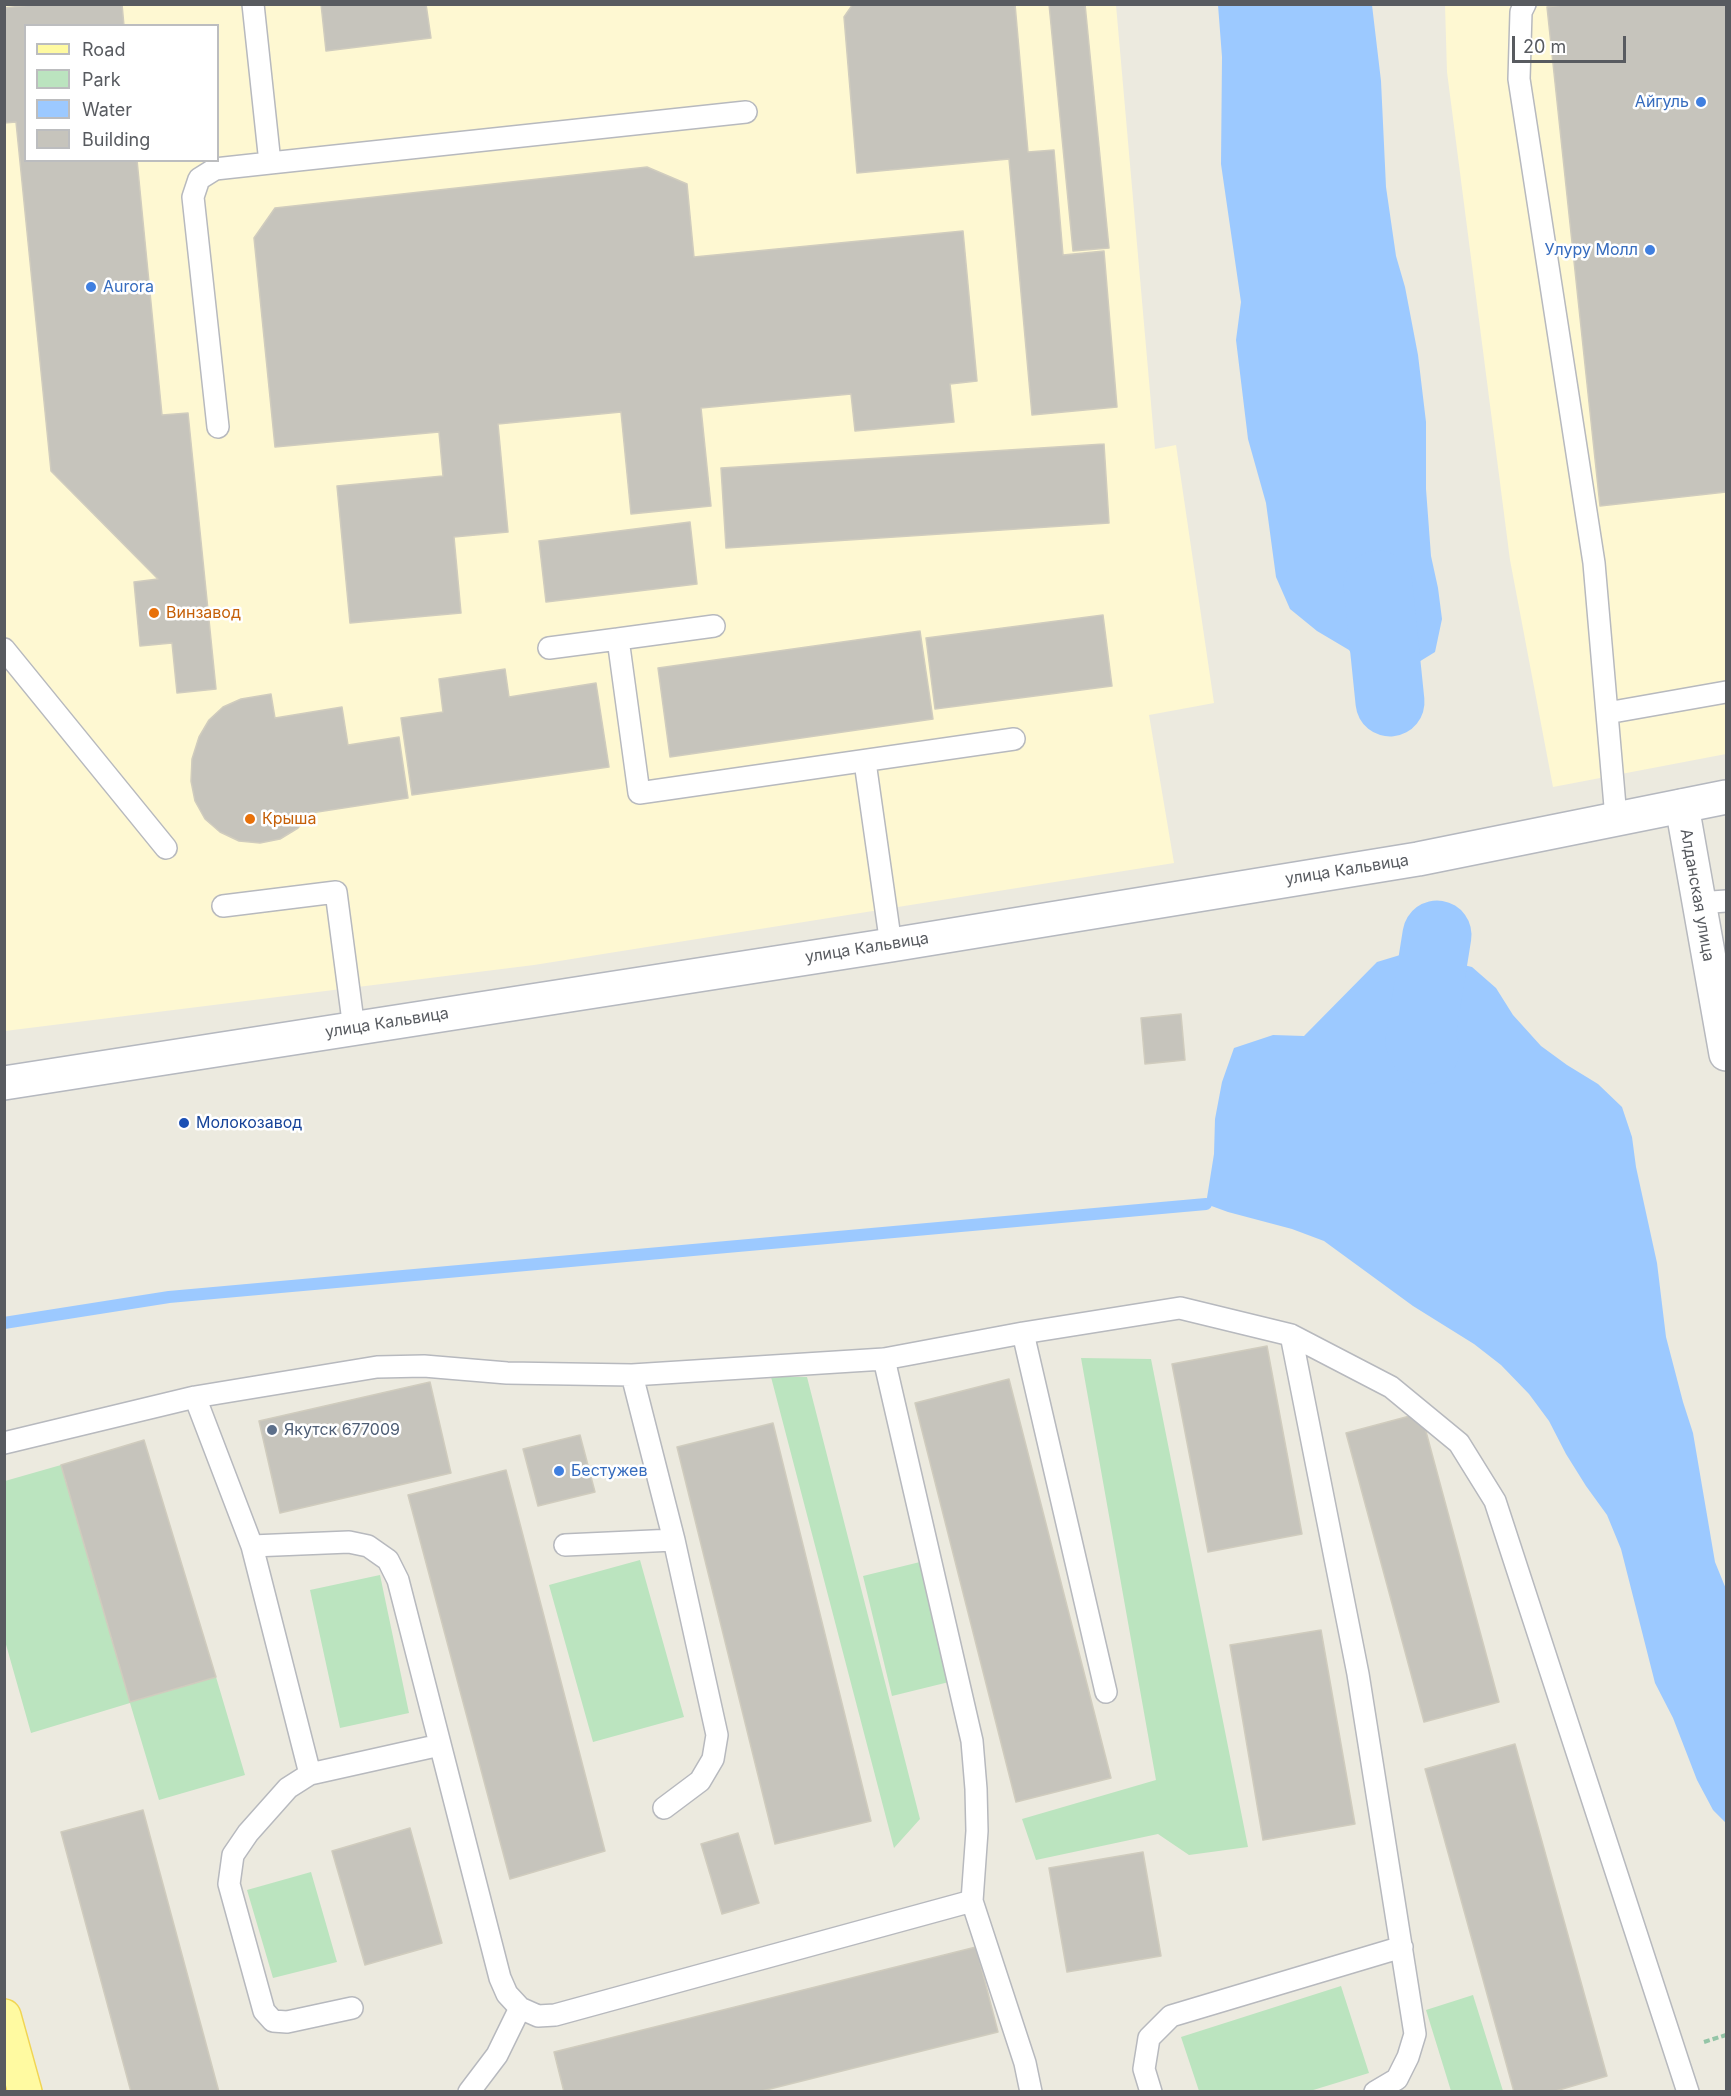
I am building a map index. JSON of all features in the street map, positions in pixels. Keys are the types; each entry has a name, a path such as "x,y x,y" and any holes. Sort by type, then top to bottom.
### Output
{"main road":[{"path":"4,2016 25,2091"}],"street":[{"name":"улица Кальвица","path":"4,1083 891,945 1418,859 1726,797"},
{"name":"Алданская улица","path":"1682,806 1712,902 1726,1054"}],"lane":[{"path":"253,4 270,163"},
{"path":"1525,4 1521,12 1520,79 1594,563 1616,818"},
{"path":"218,427 193,197 199,179 215,169 746,112"},
{"path":"549,648 714,626"},
{"path":"618,639 639,793 1014,739"},
{"path":"4,649 166,848"},
{"path":"1607,713 1726,692"},
{"path":"865,762 891,945"},
{"path":"223,906 336,892 354,1029"},
{"path":"4,1443 195,1397 377,1367 424,1366 507,1374 632,1375 884,1359 1023,1333 1180,1308 1291,1335 1391,1387 1459,1443 1496,1501 1688,2091"},
{"path":"1023,1333 1106,1692"},
{"path":"1291,1335 1358,1674 1415,2034 1408,2058 1397,2079 1376,2091"},
{"path":"884,1359 972,1741 977,1831 972,1901 1025,2063 1030,2091"},
{"path":"632,1375 674,1540 717,1736 713,1759 699,1781 664,1808"},
{"path":"195,1397 252,1546 310,1774"},
{"path":"565,1545 674,1540"},
{"path":"252,1546 350,1542 368,1546 388,1560 398,1580 500,1978 507,1994 520,2007 538,2016 555,2015 972,1901"},
{"path":"352,2008 287,2022 273,2021 264,2011 229,1884 233,1855 248,1833 288,1788 310,1774 440,1745"},
{"path":"1151,2091 1144,2069 1149,2038 1171,2016 1402,1947"},
{"path":"469,2091 496,2055 520,2007"}],"shaded area":[{"path":"4,5 1116,5 1155,449 1176,445 1214,703 1149,715 1174,863 534,965 5,1031"},
{"path":"1445,5 1726,5 1726,754 1553,787 1510,560 1447,72"}],"green space":[{"path":"1081,1358 1151,1359 1248,1847 1189,1855 1158,1834 1036,1860 1022,1819 1156,1780"},
{"path":"771,1377 807,1377 920,1819 894,1848"},
{"path":"61,1465 130,1702 216,1677 245,1775 159,1800 130,1703 31,1733 5,1641 5,1481"},
{"path":"640,1560 684,1717 593,1742 549,1585"},
{"path":"920,1562 949,1682 892,1696 863,1576"},
{"path":"380,1575 409,1713 340,1728 310,1590"},
{"path":"311,1872 337,1962 273,1978 247,1890"},
{"path":"1341,1986 1369,2073 1310,2091 1199,2091 1181,2037"},
{"path":"1473,1995 1503,2091 1451,2091 1426,2010"}],"water":[{"path":"1218,5 1372,5 1381,81 1386,187 1396,256 1405,287 1418,355 1426,422 1426,489 1431,556 1442,619 1435,652 1375,689 1349,650 1317,631 1290,609 1276,577 1266,503 1248,439 1236,340 1241,302 1221,164 1222,57"},
{"path":"1410,952 1472,967 1496,988 1513,1015 1541,1046 1598,1084 1622,1107 1632,1137 1636,1167 1657,1263 1666,1337 1693,1433 1715,1562 1726,1589 1726,1823 1713,1810 1697,1780 1673,1718 1655,1683 1621,1549 1607,1515 1566,1454 1549,1421 1529,1394 1501,1365 1474,1344 1413,1306 1324,1241 1292,1229 1206,1204 1214,1154 1215,1119 1222,1082 1234,1048 1273,1035 1304,1036 1377,962"}],"building":[{"name":"Aurora","path":"39,4 122,4 124,24 24,24 24,162 137,162 162,415 188,413 216,689 177,693 172,643 140,646 134,582 158,579 51,471 16,122 4,123 4,8"},
{"path":"321,4 426,4 431,38 326,51"},
{"path":"853,4 1015,4 1028,152 1054,150 1063,255 1104,251 1117,407 1032,415 1009,159 857,173 844,17"},
{"path":"1049,4 1085,4 1109,248 1073,251"},
{"name":"Улуру Молл","path":"1570,4 1726,4 1726,492 1600,506 1547,7"},
{"path":"647,167 687,184 694,257 963,231 977,381 950,384 954,422 855,431 851,394 701,408 711,506 631,514 621,412 498,424 508,532 454,537 461,613 350,623 337,486 443,476 439,432 275,447 254,238 275,208"},
{"path":"1104,444 1109,523 726,548 721,468"},
{"path":"690,522 697,584 546,602 539,541"},
{"path":"1103,615 1112,686 935,709 926,638"},
{"path":"920,631 933,719 670,757 658,668"},
{"path":"505,669 509,697 596,683 609,767 412,795 401,718 443,712 439,679"},
{"path":"271,694 275,718 342,707 348,745 399,737 408,798 311,813 298,828 280,839 260,843 239,841 220,832 205,819 195,801 191,781 192,759 199,737 209,720 223,707 241,699"},
{"path":"1181,1014 1185,1060 1145,1064 1141,1018"},
{"path":"1267,1346 1302,1534 1208,1552 1172,1364"},
{"path":"1009,1379 1111,1778 1016,1802 915,1403"},
{"path":"430,1382 451,1473 280,1513 259,1421"},
{"path":"1421,1413 1499,1702 1424,1722 1346,1433"},
{"path":"773,1423 871,1821 775,1844 677,1447"},
{"name":"Бестужев","path":"580,1435 595,1492 538,1506 523,1449"},
{"path":"144,1440 216,1677 130,1702 61,1465"},
{"path":"506,1470 605,1851 510,1879 408,1495"},
{"path":"1321,1630 1355,1824 1263,1840 1230,1645"},
{"path":"1515,1744 1607,2076 1552,2092 1514,2092 1425,1769"},
{"path":"143,1810 219,2092 131,2092 61,1832"},
{"path":"410,1828 442,1943 365,1965 332,1851"},
{"path":"738,1833 759,1903 722,1914 701,1844"},
{"path":"1143,1852 1161,1956 1067,1972 1049,1868"},
{"path":"976,1947 998,2032 758,2092 564,2092 554,2052"}],"waterway":[{"path":"1378,585 1390,702"},
{"path":"1425,1050 1420,1041 1437,935"},
{"path":"4,1323 169,1297 1206,1204"}],"place":[{"name":"Айгуль","path":"1701,102"},
{"name":"Улуру Молл","path":"1650,250"},
{"name":"Aurora","path":"91,287"},
{"name":"Винзавод","path":"154,613"},
{"name":"Крыша","path":"250,819"},
{"name":"Молокозавод","path":"184,1123"},
{"name":"Якутск 677009","path":"272,1430"},
{"name":"Бестужев","path":"559,1471"}]}
